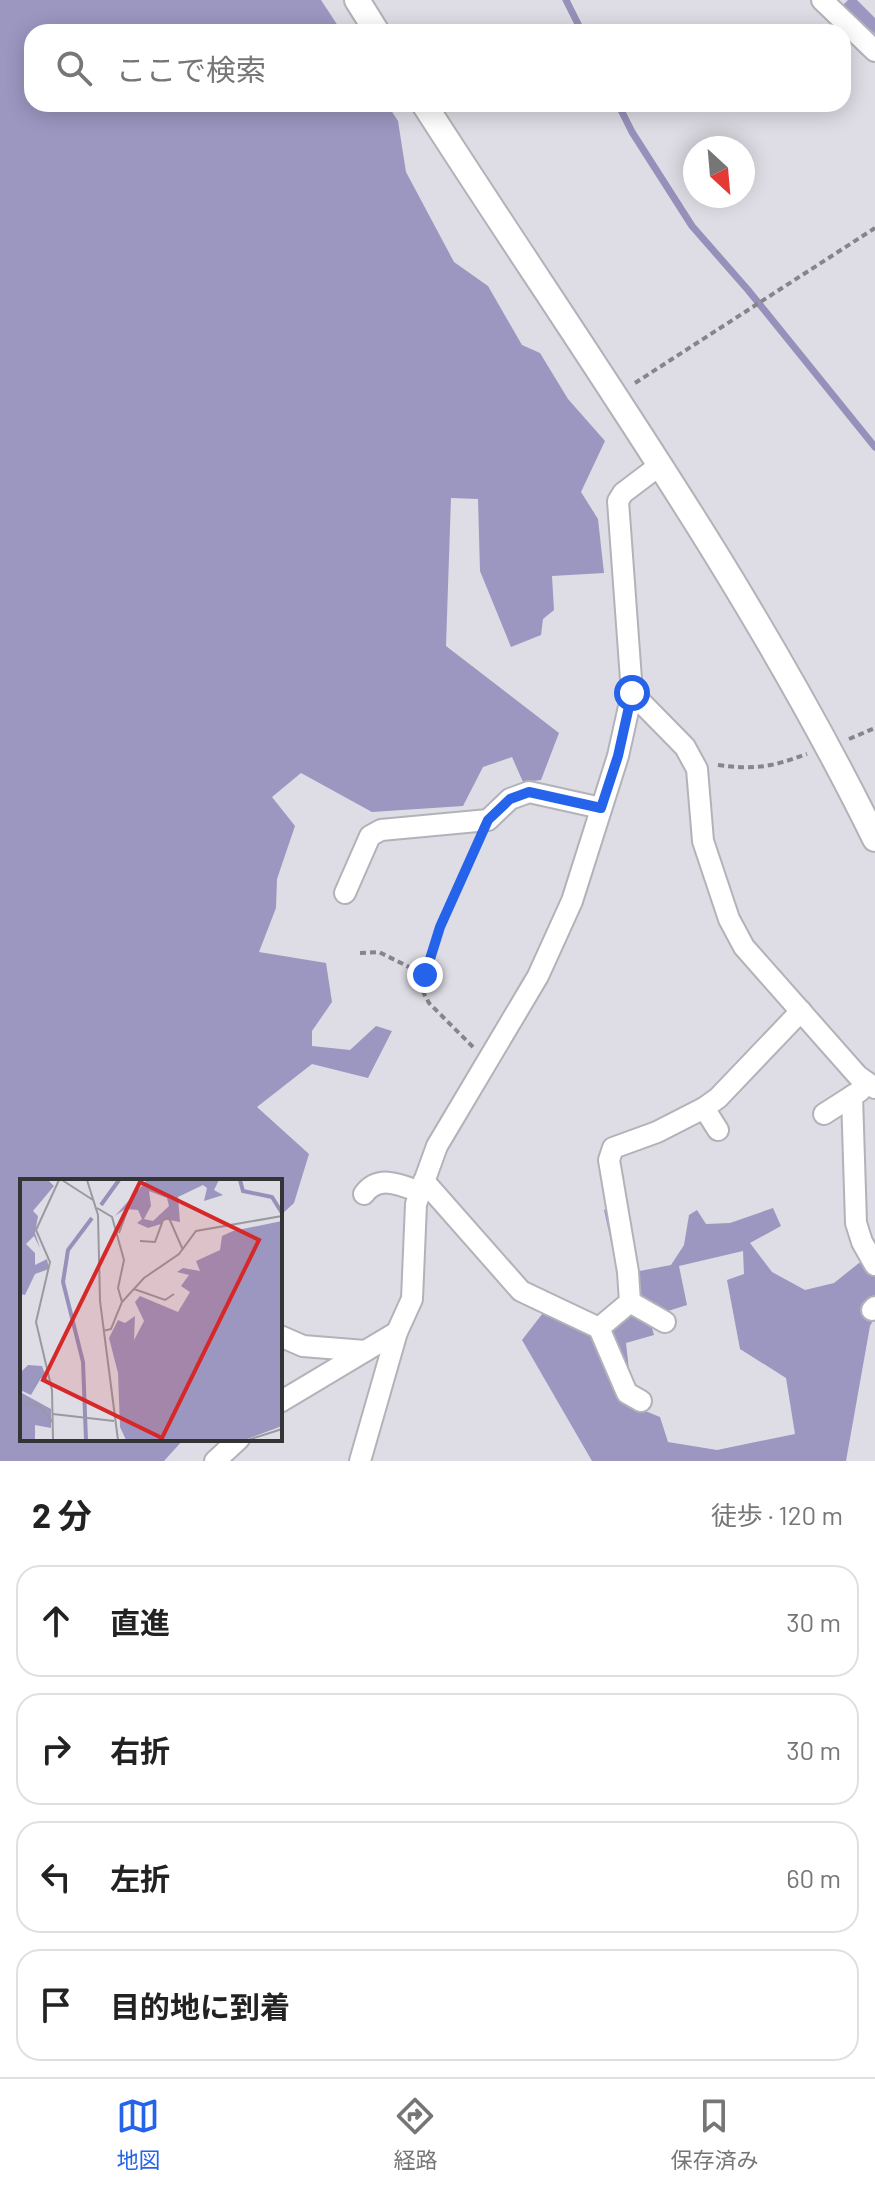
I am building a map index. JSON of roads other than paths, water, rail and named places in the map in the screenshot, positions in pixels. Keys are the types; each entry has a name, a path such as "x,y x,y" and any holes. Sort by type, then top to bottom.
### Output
{"street":[{"path":"357,0 372,24"},
{"path":"822,0 847,24"},
{"path":"851,28 875,51"},
{"path":"429,112 616,395 767,636 830,746 875,839"},
{"path":"360,1461 397,1332 412,1299 416,1204 437,1146 538,976 567,914 618,756 632,693 618,501 623,493 660,465"},
{"path":"632,693 685,747 697,769 703,841 729,919 744,947 858,1076 872,1086 824,1114"},
{"path":"345,893 370,836 381,830 488,820 510,799 529,792 601,808"},
{"path":"630,1302 628,1272 609,1160 613,1148 657,1132 718,1098 801,1011"},
{"path":"852,1096 856,1223 875,1265"},
{"path":"704,1108 718,1130"},
{"path":"364,1194 369,1187 379,1183 422,1187 521,1291 599,1328 627,1393 641,1401"},
{"path":"630,1302 665,1322"},
{"path":"599,1328 630,1302"},
{"path":"282,1401 397,1332"},
{"path":"282,1337 303,1346 365,1351"},
{"path":"215,1461 237,1441"}],"waterway":[{"path":"566,0 578,24"},
{"path":"622,112 692,226 875,447"}]}
